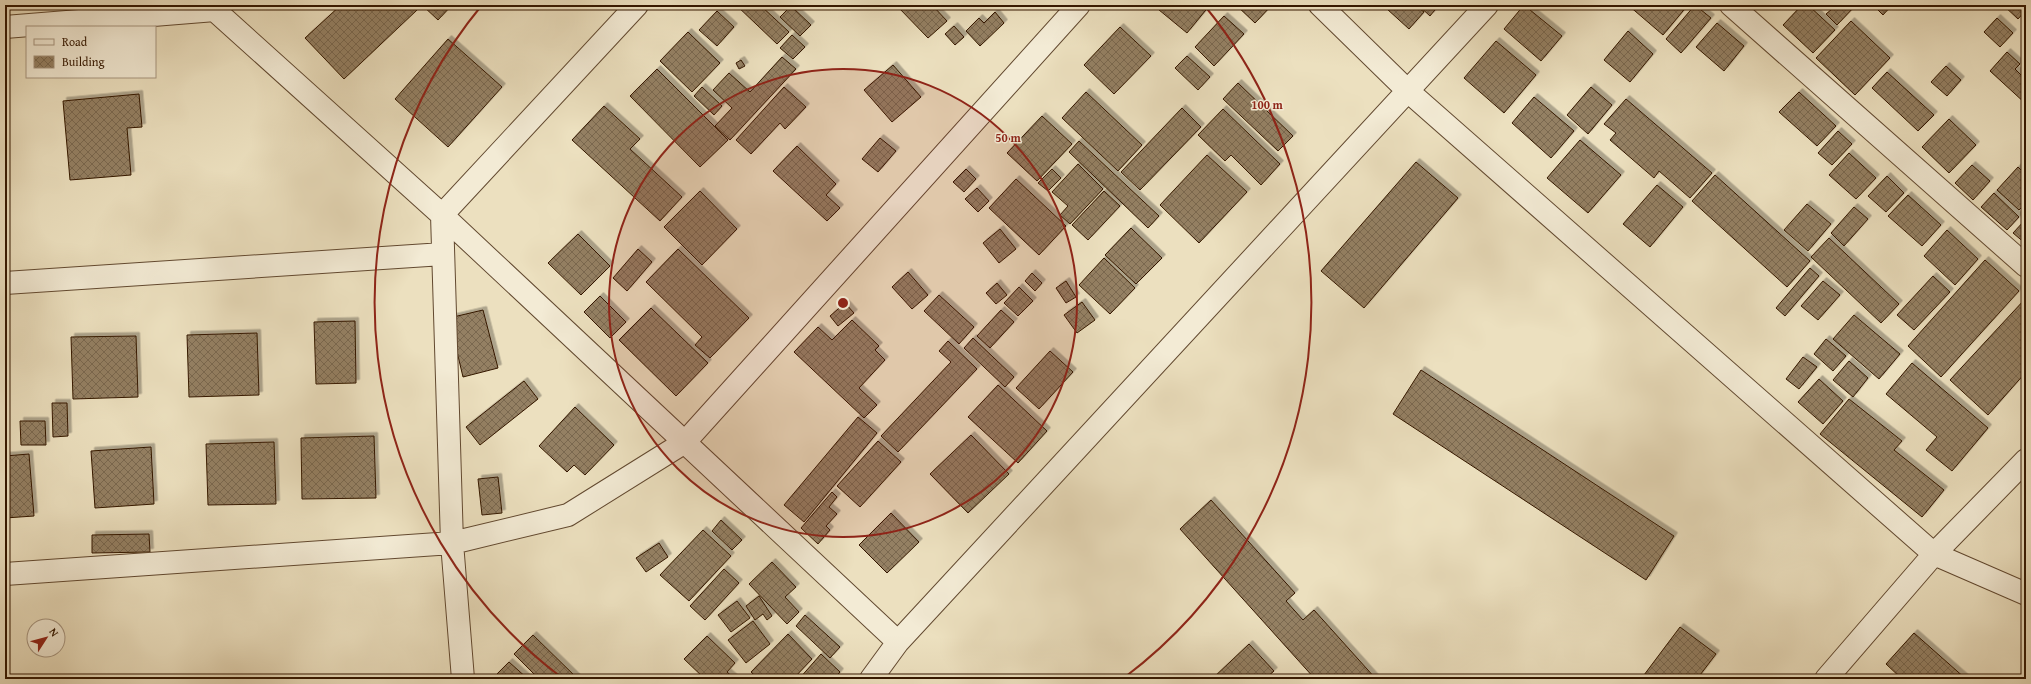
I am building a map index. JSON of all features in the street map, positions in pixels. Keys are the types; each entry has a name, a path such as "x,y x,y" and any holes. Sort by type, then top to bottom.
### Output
{"street":[{"path":"463,679 452,543 442,215 637,5"},
{"path":"5,574 452,543 568,515 685,442 1079,5"},
{"path":"1320,5 1409,92 1934,554 2026,594"},
{"path":"871,679 898,642 1409,92 1487,5"},
{"path":"1731,5 2026,266"},
{"path":"5,27 214,7 442,215 898,642"},
{"path":"5,282 443,254"},
{"path":"1826,679 1934,554 2026,460"}],"building":[{"path":"341,5 412,5 417,10 344,79 305,38"},
{"path":"422,5 452,5 438,20"},
{"path":"736,5 760,5 789,32 777,44"},
{"path":"899,5 932,5 947,21 928,38 898,7"},
{"path":"1153,5 1210,5 1187,33"},
{"path":"1236,5 1272,5 1255,23"},
{"path":"1390,5 1415,5 1424,12 1409,29 1387,9"},
{"path":"1418,5 1439,5 1430,16"},
{"path":"1524,5 1562,36 1541,61 1504,29"},
{"path":"1628,5 1688,5 1663,35"},
{"path":"1695,5 1711,18 1681,53 1666,39"},
{"path":"1802,5 1808,5 1835,30 1813,53 1783,25"},
{"path":"1828,5 1856,5 1837,25 1826,14 1832,9"},
{"path":"1873,5 1892,5 1883,15"},
{"path":"2003,5 2026,5 2026,10 2018,19"},
{"path":"791,6 811,25 800,36 780,17"},
{"path":"717,11 734,27 717,46 699,30"},
{"path":"995,12 1004,23 980,46 966,31 979,18 984,23"},
{"path":"1224,16 1244,34 1214,66 1195,47"},
{"path":"1997,18 2013,33 2000,47 1984,32"},
{"path":"1851,21 1890,58 1855,95 1816,58"},
{"path":"1717,23 1744,46 1724,71 1696,47"},
{"path":"954,26 964,37 955,45 945,34"},
{"path":"1120,27 1151,56 1114,94 1084,65"},
{"path":"1628,31 1653,54 1630,82 1604,60"},
{"path":"688,32 720,63 692,92 660,61"},
{"path":"792,35 805,47 793,59 780,48"},
{"path":"448,39 502,87 448,147 395,99"},
{"path":"1496,41 1536,75 1504,113 1464,78"},
{"path":"2007,52 2020,64 2015,69 2026,80 2026,104 1990,71"},
{"path":"1187,56 1210,77 1198,90 1175,68"},
{"path":"782,57 796,69 730,140 715,126 732,108 713,90 729,73 750,92"},
{"path":"741,60 745,66 739,69 736,63"},
{"path":"893,65 921,97 892,122 864,90"},
{"path":"1946,66 1961,80 1947,96 1931,82"},
{"path":"657,69 728,140 700,167 630,96"},
{"path":"1887,72 1934,115 1918,131 1872,88"},
{"path":"1238,83 1293,136 1278,151 1223,99"},
{"path":"702,87 722,106 714,115 694,96"},
{"path":"784,87 806,107 785,129 780,123 751,154 736,140"},
{"path":"1591,87 1612,105 1588,134 1567,115"},
{"path":"1086,92 1142,145 1118,171 1062,118"},
{"path":"1799,92 1836,126 1817,146 1779,112"},
{"path":"139,94 142,127 127,128 131,175 70,180 63,101"},
{"path":"1534,97 1574,131 1551,158 1512,123"},
{"path":"1626,99 1712,173 1690,198 1659,171 1654,178 1610,140 1616,133 1604,124"},
{"path":"604,106 640,139 630,149 682,197 660,221 572,140"},
{"path":"1182,108 1201,127 1140,190 1121,172"},
{"path":"1223,109 1280,164 1261,185 1231,155 1225,161 1198,135"},
{"path":"1042,116 1072,144 1037,181 1007,153"},
{"path":"1949,119 1976,145 1949,173 1922,147"},
{"path":"1838,131 1852,144 1832,165 1818,153"},
{"path":"880,138 896,151 878,172 862,159"},
{"path":"1580,140 1621,175 1588,213 1547,178"},
{"path":"1079,141 1159,216 1148,228 1069,152"},
{"path":"797,146 836,184 826,195 840,208 827,221 773,171"},
{"path":"1849,153 1876,178 1856,199 1829,175"},
{"path":"1207,155 1247,192 1199,243 1160,205"},
{"path":"1416,162 1458,198 1364,308 1321,271"},
{"path":"1078,164 1103,189 1070,224 1060,215 1068,206 1052,192"},
{"path":"1972,165 1990,181 1973,200 1955,183"},
{"path":"2018,167 2026,175 2026,203 2019,210 1997,190"},
{"path":"966,169 976,179 964,192 953,182"},
{"path":"1052,169 1061,178 1048,191 1038,183"},
{"path":"1715,175 1810,261 1787,287 1692,201"},
{"path":"1887,176 1904,193 1886,212 1868,196"},
{"path":"1016,179 1066,226 1039,255 989,208"},
{"path":"1657,185 1683,207 1650,247 1623,224"},
{"path":"977,188 989,201 978,212 965,199"},
{"path":"700,191 737,229 702,265 664,227"},
{"path":"1104,191 1120,206 1088,240 1072,225"},
{"path":"1994,193 2019,217 2007,230 1981,207"},
{"path":"1908,195 1941,225 1922,246 1888,216"},
{"path":"1807,204 1831,224 1808,251 1784,230"},
{"path":"1854,207 1868,219 1844,246 1831,233"},
{"path":"2026,219 2026,244 2013,233"},
{"path":"1131,228 1162,258 1136,284 1105,255"},
{"path":"1000,229 1016,249 999,263 983,243"},
{"path":"1947,230 1978,259 1955,285 1924,256"},
{"path":"578,234 610,266 581,295 548,263"},
{"path":"1829,238 1899,304 1881,323 1811,257"},
{"path":"638,249 652,262 627,291 613,278"},
{"path":"678,249 749,318 710,358 695,345 702,337 646,282"},
{"path":"1104,258 1135,288 1110,314 1079,285"},
{"path":"1985,260 2019,291 1941,377 1908,346"},
{"path":"1810,268 1819,276 1785,316 1776,308"},
{"path":"908,272 928,295 912,309 892,287"},
{"path":"1032,273 1042,283 1035,291 1025,281"},
{"path":"1933,276 1950,292 1914,330 1897,315"},
{"path":"1066,281 1076,297 1066,303 1056,288"},
{"path":"1823,281 1840,295 1818,320 1801,306"},
{"path":"997,283 1007,295 996,304 986,293"},
{"path":"1019,287 1033,301 1018,316 1004,303"},
{"path":"939,295 974,327 959,344 924,311"},
{"path":"600,296 626,322 610,338 584,312"},
{"path":"2025,299 2026,372 1988,415 1950,380"},
{"path":"1082,302 1095,320 1077,333 1064,315"},
{"path":"845,303 854,313 838,326 830,316"},
{"path":"651,308 708,363 676,396 619,340"},
{"path":"483,310 498,368 463,377 449,318"},
{"path":"1001,310 1014,322 990,348 977,336"},
{"path":"1854,315 1900,354 1879,379 1833,339"},
{"path":"852,320 879,346 875,350 885,360 859,388 877,405 864,418 794,352 818,327 832,340"},
{"path":"355,321 356,383 316,384 314,322"},
{"path":"257,333 259,395 189,397 187,335"},
{"path":"136,336 138,397 73,399 71,337"},
{"path":"973,338 1014,377 1005,387 964,348"},
{"path":"1826,339 1846,356 1833,371 1814,354"},
{"path":"948,341 977,369 898,452 881,436 951,362 939,351"},
{"path":"1050,351 1073,372 1039,409 1016,388"},
{"path":"1803,357 1817,367 1799,389 1786,379"},
{"path":"1849,361 1868,378 1853,397 1833,380"},
{"path":"1912,363 1988,428 1952,471 1926,450 1937,437 1886,394"},
{"path":"1421,370 1674,536 1646,580 1393,414"},
{"path":"1819,379 1843,401 1823,424 1798,402"},
{"path":"524,381 538,399 480,445 466,427"},
{"path":"998,385 1047,431 1018,463 968,417"},
{"path":"1849,399 1902,441 1894,450 1944,490 1922,517 1820,434"},
{"path":"52,403 67,403 68,436 53,437"},
{"path":"575,407 614,445 585,475 574,465 567,472 539,446"},
{"path":"858,417 877,433 804,522 784,505"},
{"path":"20,421 45,421 46,445 21,445"},
{"path":"971,435 1009,474 968,513 930,474"},
{"path":"374,436 376,498 302,499 301,438"},
{"path":"878,441 901,462 860,507 837,486"},
{"path":"274,442 276,504 208,505 206,444"},
{"path":"151,447 154,504 95,508 91,451"},
{"path":"29,454 34,516 5,518 5,456"},
{"path":"498,477 502,513 482,515 478,479"},
{"path":"832,492 837,497 829,507 837,514 826,526 830,530 818,544 801,528"},
{"path":"1211,500 1295,593 1286,601 1303,620 1314,610 1376,679 1315,679 1180,529"},
{"path":"891,513 919,542 887,573 859,545"},
{"path":"721,520 742,540 732,550 712,531"},
{"path":"703,530 731,556 689,601 660,575"},
{"path":"149,534 150,552 92,553 92,535"},
{"path":"659,543 668,557 646,572 636,558"},
{"path":"772,562 796,587 785,597 799,612 787,624 749,584"},
{"path":"724,569 739,583 705,620 690,606"},
{"path":"759,596 772,616 767,620 763,614 755,620 746,606"},
{"path":"737,601 750,618 731,632 718,615"},
{"path":"805,615 840,647 830,658 796,626"},
{"path":"753,621 770,644 746,663 728,640"},
{"path":"1680,627 1716,654 1697,679 1641,679"},
{"path":"1914,633 1966,679 1902,679 1886,664"},
{"path":"788,634 812,659 793,679 758,679 751,672"},
{"path":"533,635 578,679 539,679 514,654"},
{"path":"707,636 735,663 727,672 735,679 705,679 684,659"},
{"path":"1249,644 1274,671 1265,679 1212,679"},
{"path":"821,654 840,672 834,679 799,679"},
{"path":"509,662 528,679 496,679 494,677"}]}
